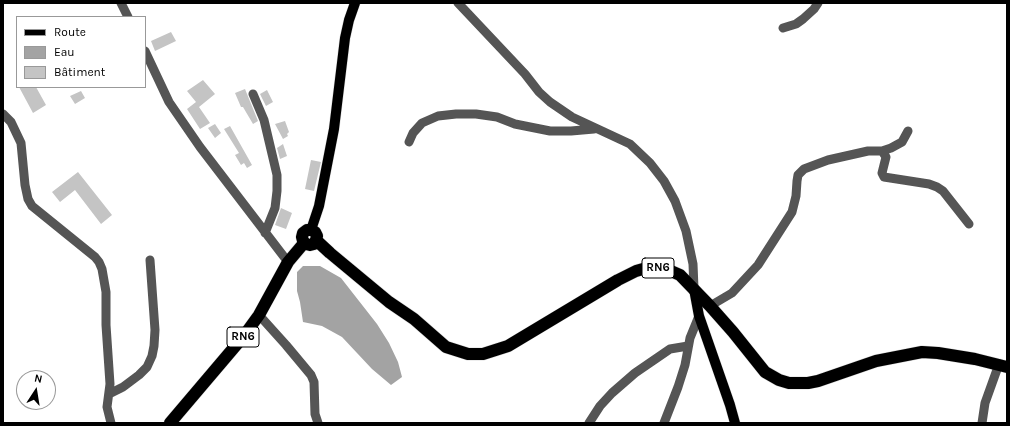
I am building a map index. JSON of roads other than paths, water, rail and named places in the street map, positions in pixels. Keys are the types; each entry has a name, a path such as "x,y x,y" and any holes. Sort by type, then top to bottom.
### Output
{"highway":[{"name":"RN6","path":"170,423 243,338 259,315 288,262 311,238 389,302 414,319 446,347 468,354 484,354 508,346 618,280 636,271 650,268 664,268 680,276 694,289 733,332 765,372 779,380 808,383 876,361 922,352 938,352 1003,366"}],"main road":[{"path":"311,238 319,206 334,129 345,38 355,3"},
{"path":"694,289 699,316 735,423"}],"street":[{"path":"121,3 128,16"},
{"path":"458,3 525,74 539,92 550,102 572,118 624,140 635,147 650,163 664,181 675,201 686,231 693,264 694,289"},
{"path":"783,28 796,24 804,19 814,10 818,3"},
{"path":"146,53 169,102 200,147 288,262"},
{"path":"253,94 264,120 277,175 275,208 265,233"},
{"path":"3,114 11,122 21,143 25,185 28,199 32,206 71,237 99,262 102,269 106,292 106,325 110,384 107,407 111,423"},
{"path":"409,142 413,133 422,123 438,116 456,114 476,114 497,117 514,124 550,131 596,129"},
{"path":"710,306 732,293 758,265 792,212 796,196 798,175 804,169 828,160 868,151 882,151 891,148 902,142 908,131"},
{"path":"882,151 886,157 882,173 884,177 929,184 937,187 944,191 969,224"},
{"path":"109,394 139,375 146,367 152,356 155,330 150,260"},
{"path":"259,315 311,375 314,382 315,414 318,423"},
{"path":"664,423 678,387 685,365 688,346 699,316"},
{"path":"590,423 594,414 608,397 635,373 670,349 688,346"},
{"path":"982,423 985,403 1003,366"}],"water":[{"path":"303,266 320,266 341,278 377,324 389,343 398,362 402,377 391,385 372,369 342,337 322,326 303,322 297,291 297,272"}]}
